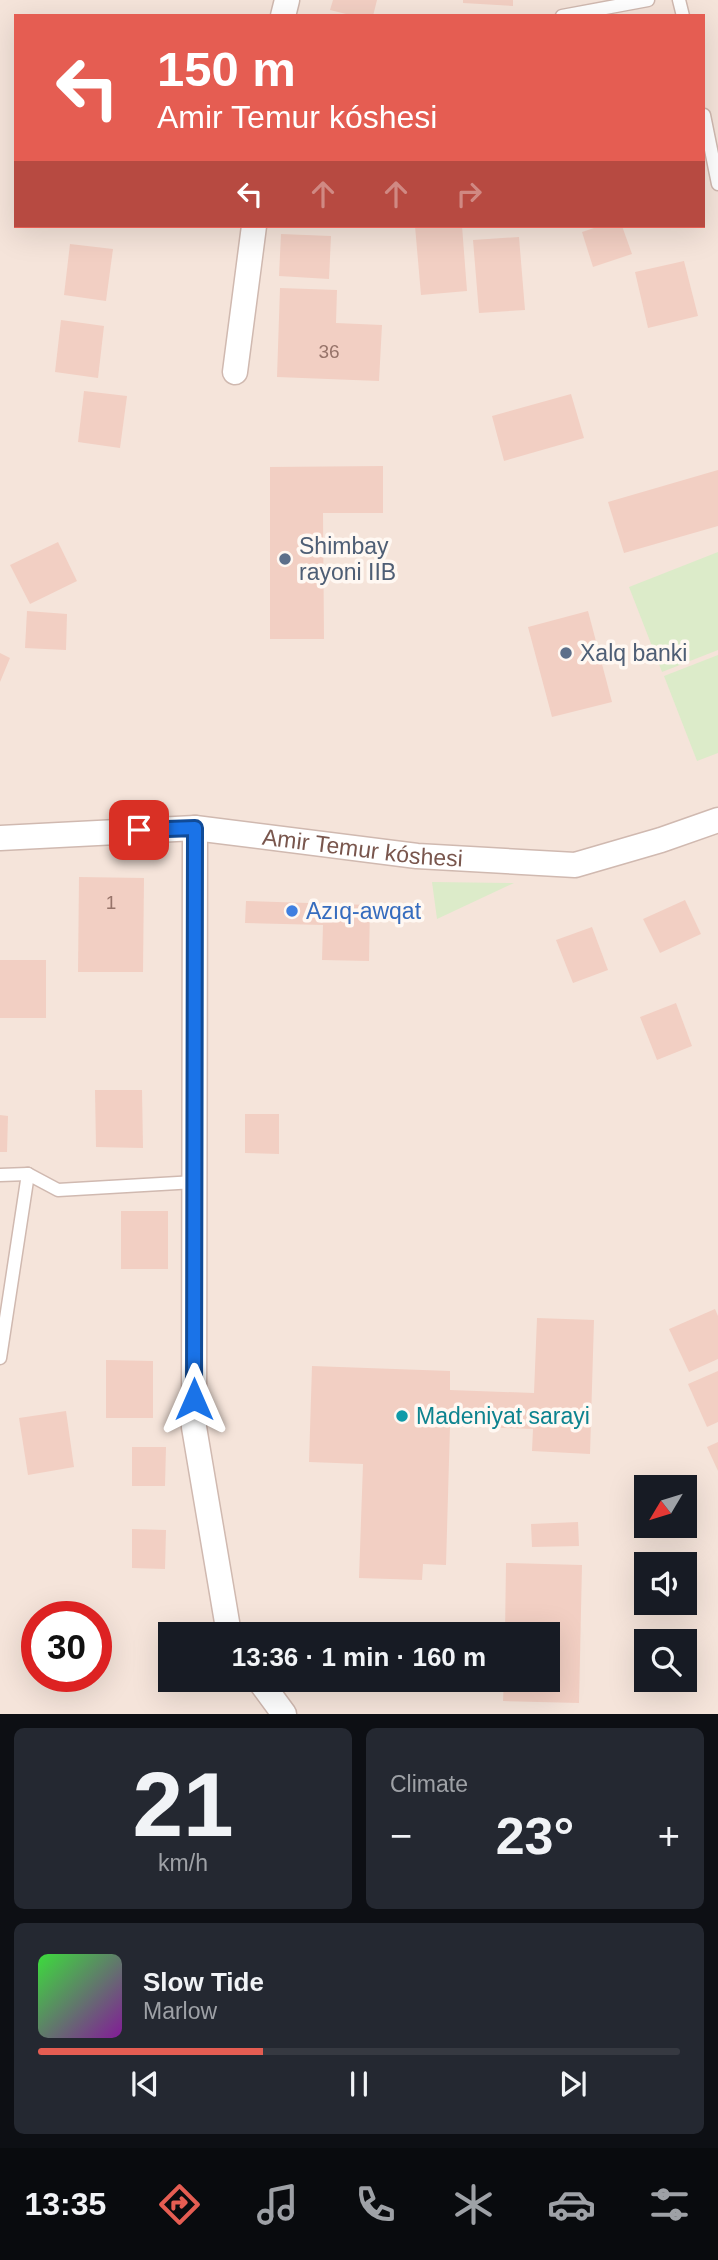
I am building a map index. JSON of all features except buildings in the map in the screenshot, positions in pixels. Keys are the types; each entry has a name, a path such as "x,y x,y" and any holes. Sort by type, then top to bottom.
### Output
{"street":[{"path":"235,372 254,228"},
{"name":"Amir Temur kóshesi","path":"0,838 195,828 417,856 575,865 661,841 718,820"},
{"path":"195,828 194,1427 227,1622"},
{"path":"268,1692 284,1714"}],"lane":[{"path":"573,14 648,0"},
{"path":"705,120 718,184"},
{"path":"0,1175 28,1174 58,1190 195,1182"},
{"path":"0,1358 28,1174"}],"shaded area":[{"path":"0,0 718,0 718,1714 0,1714"}],"green space":[{"path":"718,552 718,650 662,672 629,587"},
{"path":"718,655 718,753 697,761 664,676"},
{"path":"432,882 514,883 437,919"}],"place":[{"name":"Shimbay rayoni IIB","path":"285,559"},
{"name":"Xalq banki","path":"566,653"},
{"name":"Azıq-awqat","path":"292,911"},
{"name":"Madeniyat sarayi","path":"402,1416"}],"route":[{"path":"139,830 195,828 194,1399"}]}
